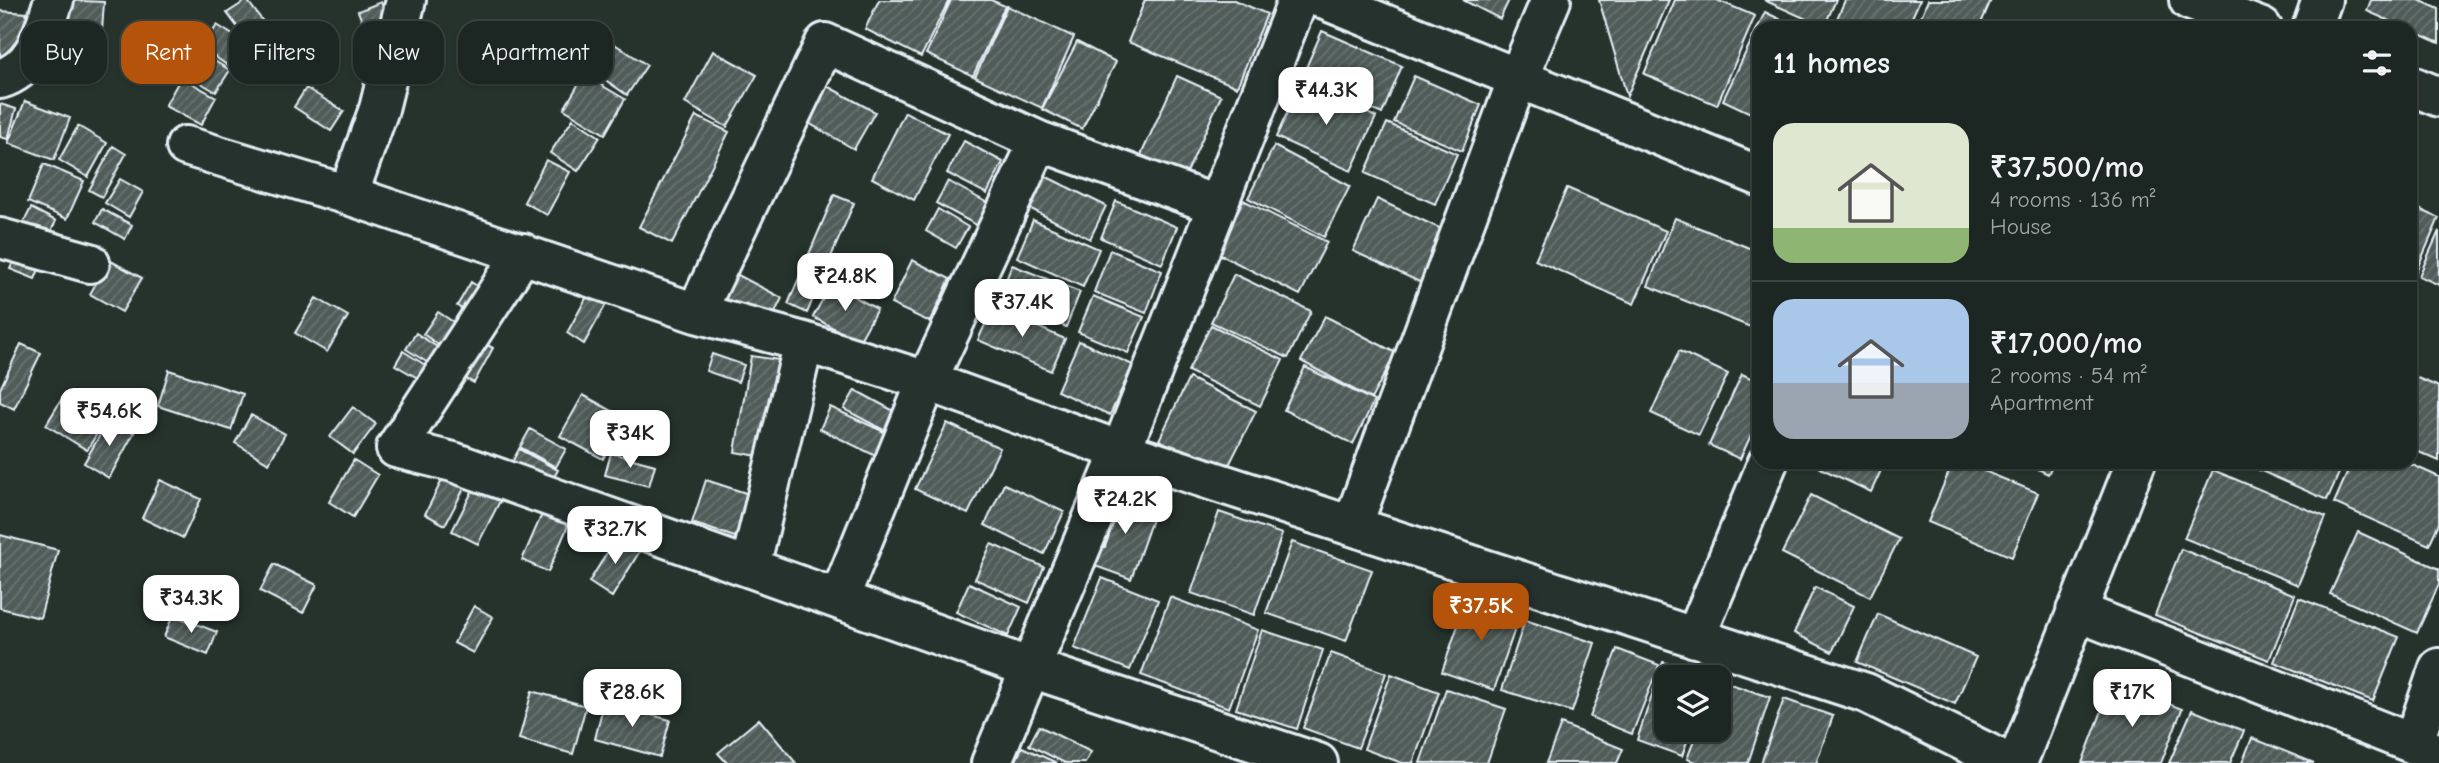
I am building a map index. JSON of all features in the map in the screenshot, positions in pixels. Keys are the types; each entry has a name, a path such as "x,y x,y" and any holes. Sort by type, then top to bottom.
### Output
{"street":[{"path":"0,79 27,64 37,49 54,0"},
{"path":"348,195 379,109 406,0"},
{"path":"991,763 1121,451 1298,0"},
{"path":"1325,0 1752,173"},
{"path":"1352,526 1518,78 1551,0"},
{"path":"2189,0 2244,21"},
{"path":"2314,21 2322,0"},
{"path":"696,313 825,43 1039,141 1216,205"},
{"path":"2417,88 2439,97"},
{"path":"839,599 927,381 1039,141"},
{"path":"186,146 348,195 696,313 804,342 927,381 1121,451 1866,694 2008,763"},
{"path":"0,238 90,263"},
{"path":"523,253 396,448 453,462 1031,668 1318,763"},
{"path":"750,567 804,342"},
{"path":"1695,638 1765,469"},
{"path":"2017,763 2133,469"},
{"path":"2076,611 2426,749 2439,668"}],"building":[{"path":"62,0 104,2 103,21 60,21"},
{"path":"247,0 263,21 233,21 227,13"},
{"path":"879,0 949,0 921,57 865,29"},
{"path":"951,0 991,0 1005,6 973,76 926,54"},
{"path":"1145,0 1234,0 1267,14 1237,87 1128,42"},
{"path":"1463,0 1509,0 1500,19"},
{"path":"1599,0 1669,0 1627,96"},
{"path":"1675,0 1717,0 1755,16 1717,105 1644,74"},
{"path":"1764,0 1836,0 1827,21 1811,21"},
{"path":"1845,0 1920,0 1910,21 1836,21"},
{"path":"1928,0 1991,0 1982,21 1919,21"},
{"path":"2371,0 2419,0 2439,9 2439,43 2417,33 2417,21 2390,21 2367,11"},
{"path":"381,2 388,21 362,21 358,11"},
{"path":"1007,6 1074,37 1042,108 975,77"},
{"path":"0,11 27,13 26,21 21,21 21,64 0,62"},
{"path":"1765,12 1784,21 1761,21"},
{"path":"217,25 229,33 229,66 215,57"},
{"path":"1322,31 1402,66 1382,114 1301,79"},
{"path":"1752,39 1752,114 1723,100"},
{"path":"1077,42 1116,62 1082,129 1042,109"},
{"path":"613,43 647,65 627,95 611,84"},
{"path":"713,51 757,75 727,127 685,103"},
{"path":"215,61 229,69 216,92 203,84 215,84"},
{"path":"1177,76 1221,96 1186,175 1141,155"},
{"path":"1414,76 1481,105 1462,151 1394,122"},
{"path":"1301,83 1376,117 1351,171 1276,137"},
{"path":"177,84 193,84 216,97 201,125 165,106"},
{"path":"579,84 599,84 625,99 605,134 564,109"},
{"path":"827,86 875,112 854,149 807,122"},
{"path":"306,88 344,111 331,131 294,107"},
{"path":"25,101 70,118 54,160 8,143"},
{"path":"0,104 16,109 8,139 0,137"},
{"path":"905,112 948,134 914,200 872,178"},
{"path":"696,116 729,132 672,244 639,227"},
{"path":"573,119 600,137 578,171 550,153"},
{"path":"1387,123 1457,154 1435,204 1365,173"},
{"path":"78,126 107,143 88,177 59,160"},
{"path":"964,141 1003,162 987,194 947,173"},
{"path":"113,146 126,154 102,197 89,190"},
{"path":"1274,146 1350,186 1324,237 1248,198"},
{"path":"546,160 570,172 547,215 524,202"},
{"path":"44,164 84,181 67,219 28,202"},
{"path":"1045,176 1106,206 1090,239 1029,208"},
{"path":"120,179 143,192 129,217 105,203"},
{"path":"948,181 1002,211 989,232 936,203"},
{"path":"1567,188 1666,231 1634,304 1535,260"},
{"path":"834,195 854,203 807,313 788,304"},
{"path":"1377,199 1450,233 1426,285 1353,251"},
{"path":"1243,200 1327,242 1300,295 1217,253"},
{"path":"1116,201 1177,227 1162,264 1101,238"},
{"path":"31,208 56,221 46,241 21,228"},
{"path":"2417,208 2439,218 2417,269"},
{"path":"102,209 132,225 125,239 95,222"},
{"path":"938,209 968,227 956,248 926,231"},
{"path":"1675,218 1752,249 1752,328 1648,286"},
{"path":"1033,220 1099,249 1083,287 1017,257"},
{"path":"2439,231 2439,285 2419,276"},
{"path":"20,247 44,257 35,279 10,269"},
{"path":"1110,250 1162,271 1146,313 1094,292"},
{"path":"109,260 142,278 122,312 90,294"},
{"path":"912,260 950,279 930,322 891,304"},
{"path":"1012,265 1080,292 1066,327 998,300"},
{"path":"736,274 782,298 768,327 721,303"},
{"path":"1234,274 1311,311 1288,358 1211,322"},
{"path":"471,282 485,291 470,314 457,306"},
{"path":"831,284 877,309 859,342 813,317"},
{"path":"590,291 608,301 584,344 567,333"},
{"path":"1093,296 1144,317 1128,353 1078,332"},
{"path":"316,298 348,316 327,352 295,333"},
{"path":"993,307 1065,339 1051,371 978,340"},
{"path":"438,312 469,332 453,355 423,334"},
{"path":"1325,316 1396,353 1371,399 1301,361"},
{"path":"1211,325 1283,360 1260,406 1188,371"},
{"path":"416,333 446,353 436,368 406,349"},
{"path":"474,338 493,348 474,383 454,373"},
{"path":"1079,341 1133,365 1110,415 1057,391"},
{"path":"21,344 41,353 14,409 0,402 0,389"},
{"path":"403,351 430,368 423,381 395,365"},
{"path":"1679,351 1728,374 1699,435 1651,413"},
{"path":"712,354 744,365 738,382 706,371"},
{"path":"751,356 780,360 764,457 735,452"},
{"path":"1305,367 1374,401 1353,444 1284,410"},
{"path":"169,370 243,394 231,430 158,406"},
{"path":"1742,374 1752,379 1752,433 1740,459 1709,445"},
{"path":"1189,378 1256,411 1225,473 1159,440"},
{"path":"2417,378 2439,387 2439,461 2417,451"},
{"path":"855,390 903,416 893,435 844,409"},
{"path":"583,395 625,418 603,459 560,436"},
{"path":"63,397 104,422 87,450 46,425"},
{"path":"353,407 376,424 353,454 330,437"},
{"path":"830,407 891,435 880,458 820,429"},
{"path":"251,415 285,434 269,463 235,443"},
{"path":"109,419 134,433 109,478 84,463"},
{"path":"947,423 1000,448 968,514 915,489"},
{"path":"530,429 566,449 556,467 520,447"},
{"path":"519,449 558,470 548,488 509,468"},
{"path":"611,453 655,465 649,486 605,475"},
{"path":"354,460 378,475 353,517 329,502"},
{"path":"450,464 471,475 445,525 425,514"},
{"path":"2417,467 2439,477 2439,523 2429,545 2334,503 2349,469"},
{"path":"1822,469 1882,469 1871,492"},
{"path":"1950,469 1979,469 2038,493 2012,557 1928,522"},
{"path":"2038,469 2050,469 2048,474"},
{"path":"2257,469 2341,469 2327,500"},
{"path":"2213,470 2326,517 2298,585 2184,538"},
{"path":"160,480 201,499 183,538 142,518"},
{"path":"706,480 764,499 750,542 692,523"},
{"path":"477,482 503,495 478,544 452,531"},
{"path":"1004,484 1064,512 1044,554 985,525"},
{"path":"1124,490 1158,502 1131,579 1084,562 1091,542 1105,547"},
{"path":"1811,495 1899,539 1870,597 1782,553"},
{"path":"545,507 571,519 548,572 522,560"},
{"path":"1219,512 1282,534 1254,615 1191,593"},
{"path":"2358,532 2439,569 2439,584 2417,633 2330,594"},
{"path":"0,535 58,550 40,618 0,608"},
{"path":"618,535 641,549 612,597 589,582"},
{"path":"1292,542 1372,570 1346,641 1266,613"},
{"path":"991,544 1044,567 1029,603 975,579"},
{"path":"2181,549 2295,595 2269,660 2155,615"},
{"path":"274,564 317,585 303,613 260,591"},
{"path":"1102,578 1158,600 1130,670 1074,648"},
{"path":"969,583 1021,607 1008,636 956,612"},
{"path":"1815,587 1854,606 1832,652 1794,633"},
{"path":"1468,596 1520,614 1494,690 1442,672"},
{"path":"1170,597 1258,630 1229,708 1141,675"},
{"path":"2299,598 2399,637 2373,701 2274,662"},
{"path":"474,606 493,617 473,653 454,643"},
{"path":"1878,614 1976,657 1955,704 1857,662"},
{"path":"173,615 217,632 208,655 164,637"},
{"path":"1525,620 1595,643 1572,712 1502,690"},
{"path":"1262,630 1323,650 1297,729 1236,709"},
{"path":"1617,649 1659,665 1654,665 1654,678 1632,734 1590,717"},
{"path":"1331,653 1386,673 1358,748 1303,728"},
{"path":"1391,674 1439,692 1413,763 1402,763 1364,749"},
{"path":"2113,682 2182,709 2161,763 2082,763"},
{"path":"1731,684 1770,697 1748,763 1698,763 1687,759 1693,742 1731,742"},
{"path":"1446,689 1506,709 1487,763 1420,763"},
{"path":"1654,689 1654,742 1687,742 1682,756 1637,740"},
{"path":"532,691 586,706 573,754 519,739"},
{"path":"1784,699 1833,716 1816,763 1761,763"},
{"path":"604,702 670,720 660,757 595,739"},
{"path":"2192,710 2244,731 2230,763 2169,763"},
{"path":"759,719 796,763 727,763 718,753"},
{"path":"1561,724 1623,749 1617,763 1546,763"},
{"path":"1039,726 1091,752 1085,763 1065,763 1029,745"},
{"path":"2252,738 2314,763 2242,763"},
{"path":"1022,747 1057,763 1015,763"}]}
